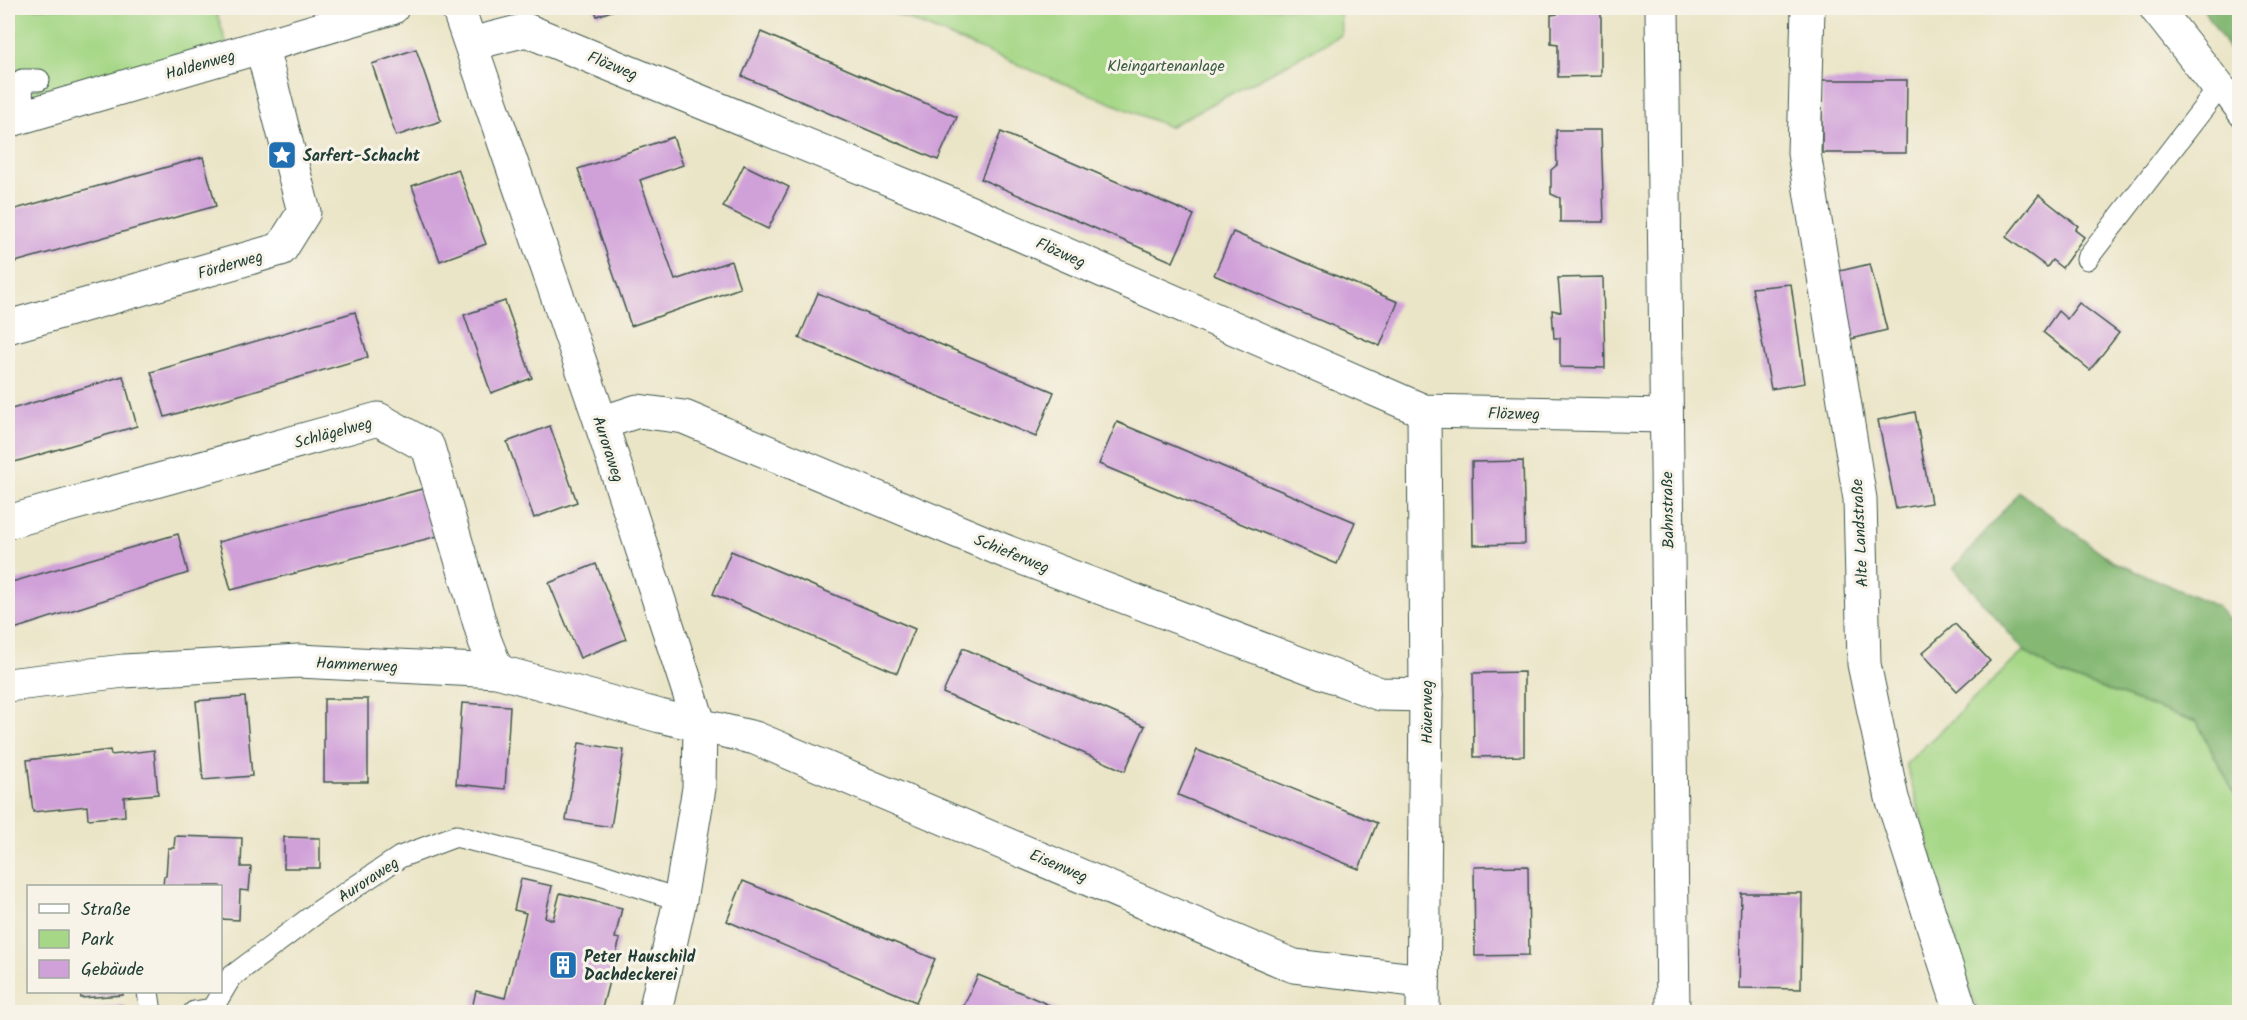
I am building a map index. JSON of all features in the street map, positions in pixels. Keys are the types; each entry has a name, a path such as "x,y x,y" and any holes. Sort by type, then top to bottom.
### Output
{"street":[{"name":"Haldenweg","path":"15,119 392,8"},
{"name":"Auroraweg","path":"458,8 601,423 700,726 699,788 680,900 655,1012"},
{"name":"Bahnstraße","path":"1662,8 1673,1012"},
{"name":"Alte Landstraße","path":"1809,8 1804,153 1860,499 1864,664 1892,798 1961,1012"},
{"path":"2156,8 2218,88"},
{"name":"Flözweg","path":"471,44 526,30 955,206 1424,411 1665,416"},
{"name":"Förderweg","path":"8,327 281,249 304,212 262,48"},
{"name":"Schieferweg","path":"601,423 638,411 684,417 1007,552 1380,694 1426,695"},
{"name":"Häuerweg","path":"1423,997 1426,695 1424,411"},
{"name":"Schlägelweg","path":"8,522 378,419 429,447 485,641 497,671"},
{"name":"Hammerweg","path":"8,685 124,671 299,661 497,671 700,726"},
{"name":"Eisenweg","path":"700,726 754,738 1294,966 1423,997"}],"lane":[{"path":"15,119 22,80 39,80"},
{"path":"2087,259 2218,88 2240,116"},
{"name":"Auroraweg","path":"222,992 231,977 328,905 400,857 456,836 591,871 680,900"},
{"path":"148,993 151,1012"},
{"name":"Auroraweg","path":"194,1012 212,1009 222,993"}],"green space":[{"path":"8,8 215,8 227,45 8,108"},
{"name":"Kleingartenanlage","path":"881,8 1340,8 1341,35 1169,127"},
{"path":"2203,8 2239,8 2239,65"},
{"path":"2019,492 2114,562 2217,606 2239,632 2239,803 2197,722 2060,674 2024,651 1954,568"},
{"path":"2024,651 2060,674 2197,722 2239,803 2239,1012 1979,1012 1970,990 1906,764"}],"building":[{"path":"594,8 620,8 597,16"},
{"path":"1557,8 1601,8 1601,76 1558,77 1558,44 1551,43 1551,15 1557,14"},
{"path":"761,32 957,117 938,160 742,76"},
{"path":"416,49 441,121 396,136 372,64"},
{"path":"1822,80 1907,80 1906,153 1822,153"},
{"path":"1556,130 1601,130 1604,222 1560,222 1560,198 1551,194 1551,170 1557,165"},
{"path":"1001,132 1194,215 1173,262 981,179"},
{"path":"673,137 683,165 640,180 675,280 731,261 740,288 631,326 578,169"},
{"path":"203,157 216,206 8,264 8,211"},
{"path":"744,165 789,187 768,229 723,207"},
{"path":"458,169 486,244 440,261 412,186"},
{"path":"2039,195 2078,226 2075,230 2084,237 2062,268 2052,260 2047,267 2006,237"},
{"path":"1233,232 1398,302 1380,346 1214,275"},
{"path":"1870,264 1887,330 1847,340 1831,273"},
{"path":"1603,277 1605,368 1560,367 1560,338 1554,338 1552,310 1561,312 1558,278"},
{"path":"1791,284 1805,383 1771,389 1752,288"},
{"path":"818,293 1054,392 1036,437 799,338"},
{"path":"505,301 532,378 491,393 464,315"},
{"path":"2079,303 2119,333 2090,370 2043,332 2058,311 2067,319"},
{"path":"355,312 368,357 165,417 151,372"},
{"path":"123,376 137,426 8,464 8,410"},
{"path":"1915,412 1931,503 1896,509 1878,420"},
{"path":"1117,422 1355,522 1337,564 1099,464"},
{"path":"550,426 577,502 534,518 507,442"},
{"path":"1523,461 1525,544 1473,545 1472,462"},
{"path":"426,488 438,536 231,590 218,542"},
{"path":"178,534 188,573 8,631 8,583"},
{"path":"731,551 915,629 897,673 713,594"},
{"path":"596,564 626,639 580,658 549,583"},
{"path":"1955,624 1990,661 1957,691 1922,653"},
{"path":"963,648 1145,726 1125,771 943,693"},
{"path":"1524,672 1524,756 1474,757 1473,673"},
{"path":"245,697 252,776 203,780 196,701"},
{"path":"324,699 368,699 368,782 324,782"},
{"path":"462,703 510,706 505,789 456,784"},
{"path":"579,743 624,750 611,827 566,820"},
{"path":"110,750 111,755 154,750 158,794 124,797 125,816 88,819 87,806 33,812 27,760"},
{"path":"1197,750 1377,823 1359,869 1178,795"},
{"path":"175,836 242,838 241,867 251,867 249,891 240,890 239,920 222,919 222,885 163,885 168,848 174,848"},
{"path":"284,837 320,838 320,868 284,868"},
{"path":"1528,866 1529,955 1475,956 1474,867"},
{"name":"Peter Hauschild Dachdeckerei","path":"521,879 552,886 545,917 553,920 560,893 622,908 615,938 620,939 601,1012 471,1012 476,991 505,998 526,913 514,910"},
{"path":"743,881 935,959 916,1002 727,921"},
{"path":"1741,893 1802,893 1801,989 1739,988"},
{"path":"978,975 1008,987 1065,1012 961,1012"},
{"path":"80,993 123,993 123,995 81,998"},
{"path":"123,1005 124,1012 82,1012 81,1010"}],"place":[{"name":"Sarfert-Schacht","path":"282,155"},
{"name":"Peter Hauschild Dachdeckerei","path":"563,965"}]}
